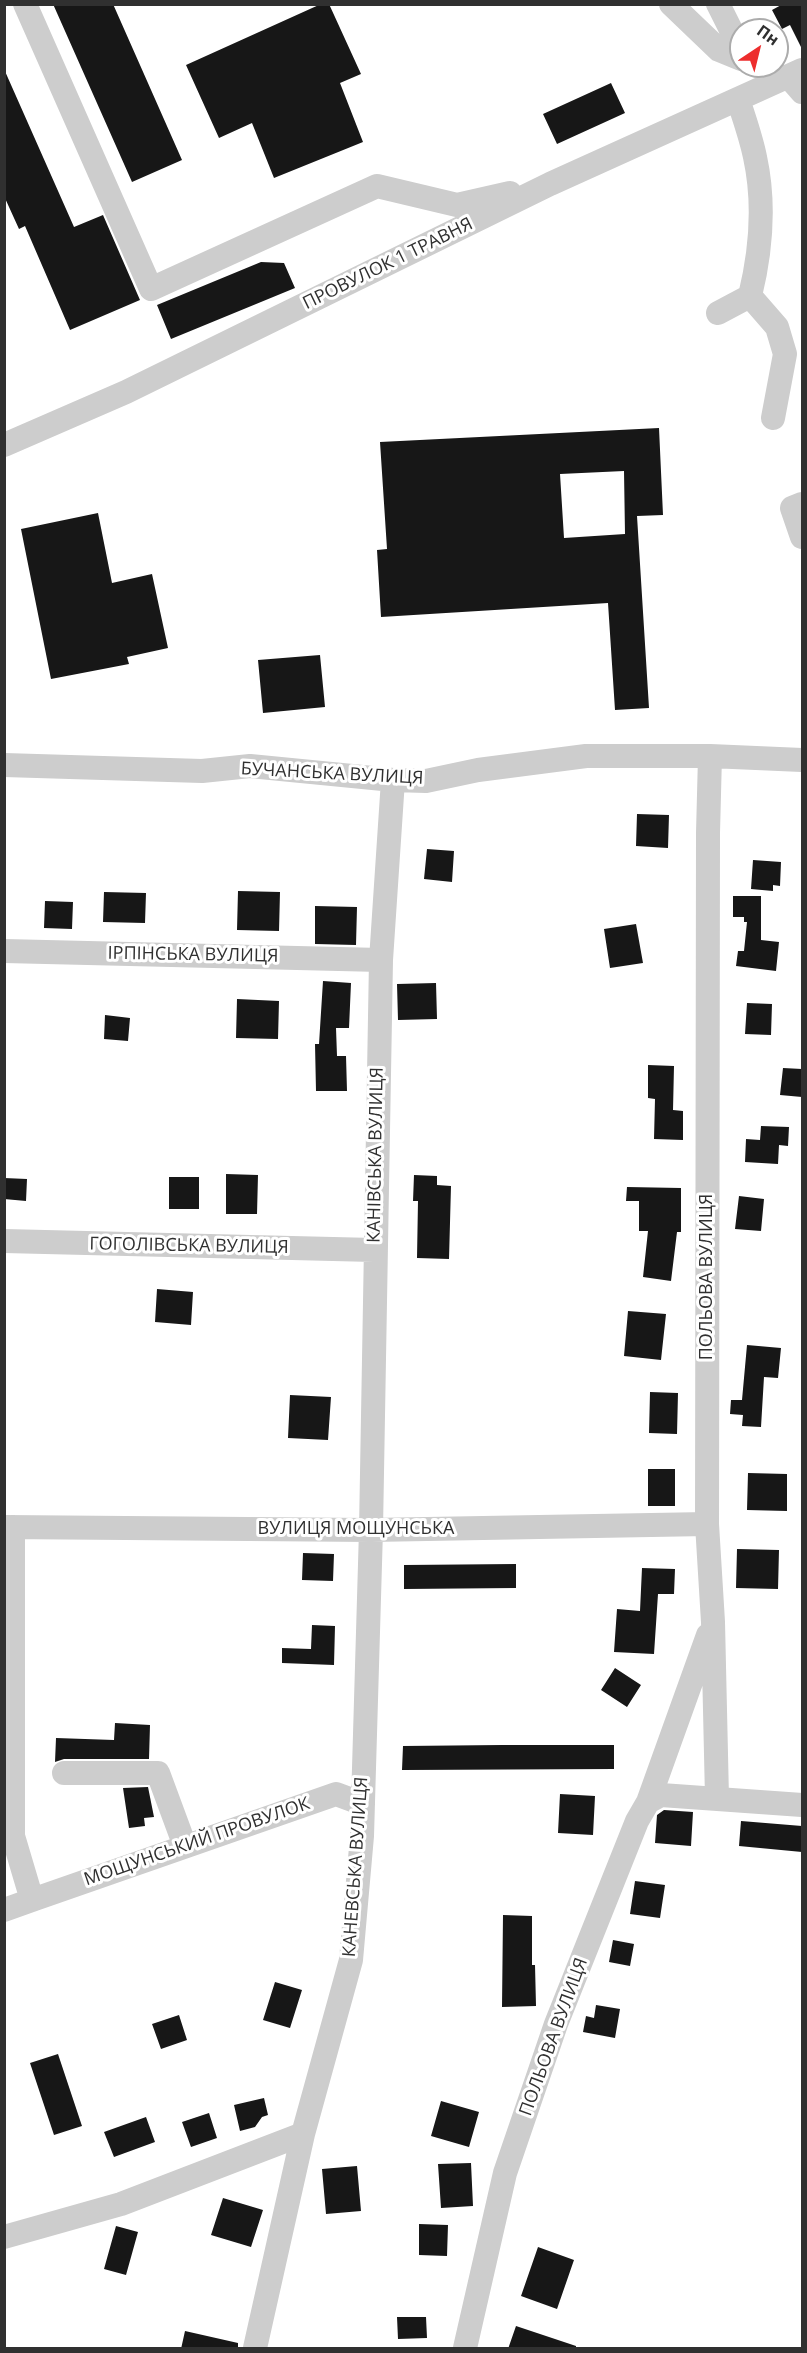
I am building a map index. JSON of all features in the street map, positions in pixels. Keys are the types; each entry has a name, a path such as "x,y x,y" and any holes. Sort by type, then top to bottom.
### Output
{"street":[{"path":"25,4 151,289 377,186 457,205 550,184"},
{"path":"671,4 719,50 729,54"},
{"path":"718,4 729,26"},
{"name":"ПРОВУЛОК 1 ТРАВНЯ","path":"7,440 126,392 550,184 738,99 791,80"},
{"path":"718,313 750,296 758,261 761,213 756,158 738,99"},
{"path":"750,296 777,327 785,354 773,418"},
{"path":"802,504 792,508 802,537"},
{"name":"БУЧАНСЬКА ВУЛИЦЯ","path":"4,765 202,771 250,766 393,780 426,780 478,770 586,756 710,756 802,760"},
{"name":"ПОЛЬОВА ВУЛИЦЯ","path":"710,756 707,1524 713,1622 717,1798"},
{"name":"КАНІВСЬКА ВУЛИЦЯ","path":"371,1530 374,1250 381,960 393,780"},
{"name":"ІРПІНСЬКА ВУЛИЦЯ","path":"4,951 381,960"},
{"name":"ГОГОЛІВСЬКА ВУЛИЦЯ","path":"4,1241 374,1250"},
{"name":"ВУЛИЦЯ МОЩУНСЬКА","path":"9,1527 371,1530 707,1524"},
{"path":"9,1527 13,1836 32,1900"},
{"name":"КАНЕВСЬКА ВУЛИЦЯ","path":"255,2349 303,2134 351,1960 363,1804 371,1530"},
{"name":"ПОЛЬОВА ВУЛИЦЯ","path":"465,2349 505,2173 556,2024 638,1821 648,1802 713,1622"},
{"path":"64,1773 158,1773 185,1845"},
{"name":"МОЩУНСЬКИЙ ПРОВУЛОК","path":"4,1910 336,1794 363,1804"},
{"path":"648,1802 661,1795 802,1805"},
{"path":"4,2237 121,2204 303,2134"}],"building":[{"path":"53,4 113,4 182,160 132,182"},
{"path":"321,4 329,4 361,74 340,83 363,142 274,178 252,123 219,138 186,65"},
{"path":"783,4 802,4 802,49 789,26 789,18 776,18 772,10"},
{"path":"4,69 74,227 103,215 140,300 70,330 25,226 19,229 4,196"},
{"path":"611,83 625,113 557,144 543,114"},
{"path":"261,262 284,263 295,288 171,339 157,305"},
{"path":"659,428 663,515 637,516 649,708 615,710 608,603 381,617 377,550 387,549 380,442","holes":["624,471 625,534 564,538 560,474"]},
{"path":"98,513 112,583 152,574 168,648 127,657 129,664 51,679 21,529"},
{"path":"320,655 325,707 263,713 258,660"},
{"path":"637,814 669,815 668,848 636,846"},
{"path":"427,849 454,851 452,882 424,879"},
{"path":"753,860 781,862 780,886 773,885 773,891 751,889"},
{"path":"238,891 280,892 279,931 237,930"},
{"path":"104,892 146,893 145,923 103,922"},
{"path":"733,896 761,896 761,940 779,942 776,971 736,966 738,951 744,951 747,922 744,922 744,917 733,917"},
{"path":"45,901 73,902 72,929 44,928"},
{"path":"315,906 357,907 356,945 315,944"},
{"path":"636,924 643,963 610,968 604,929"},
{"path":"323,981 351,983 349,1028 336,1028 337,1056 346,1056 347,1091 316,1091 315,1044 319,1044"},
{"path":"436,983 437,1019 398,1020 397,984"},
{"path":"237,999 279,1001 278,1039 236,1038"},
{"path":"747,1003 772,1004 771,1035 745,1034"},
{"path":"105,1015 130,1018 128,1041 104,1039"},
{"path":"648,1065 674,1066 673,1110 683,1111 683,1140 654,1139 655,1099 648,1098"},
{"path":"783,1068 802,1069 802,1097 780,1095"},
{"path":"761,1126 789,1127 788,1146 779,1145 778,1164 745,1162 746,1139 760,1140"},
{"path":"226,1174 258,1175 257,1214 226,1214"},
{"path":"414,1175 437,1176 437,1185 451,1186 449,1259 417,1258 418,1201 413,1201"},
{"path":"169,1177 199,1177 199,1209 169,1209"},
{"path":"4,1178 27,1179 26,1201 4,1199"},
{"path":"627,1187 681,1188 681,1232 677,1232 671,1281 643,1277 648,1231 639,1231 639,1201 626,1201"},
{"path":"739,1196 764,1199 761,1231 735,1229"},
{"path":"157,1289 193,1292 191,1325 155,1322"},
{"path":"628,1311 666,1314 661,1360 624,1356"},
{"path":"747,1345 781,1348 778,1378 764,1377 761,1427 742,1426 743,1415 730,1414 731,1400 742,1400"},
{"path":"650,1392 678,1393 677,1434 649,1433"},
{"path":"290,1395 331,1397 328,1440 288,1438"},
{"path":"648,1469 675,1469 675,1506 648,1506"},
{"path":"748,1473 787,1474 787,1511 747,1510"},
{"path":"737,1549 779,1550 778,1589 736,1588"},
{"path":"303,1553 334,1554 333,1581 302,1580"},
{"path":"516,1564 516,1588 404,1589 404,1565"},
{"path":"642,1568 675,1569 674,1594 658,1594 654,1654 614,1652 617,1609 640,1611"},
{"path":"312,1625 335,1626 334,1665 282,1663 282,1648 311,1649"},
{"path":"615,1668 641,1685 627,1707 601,1690"},
{"path":"115,1723 150,1725 149,1759 64,1759 55,1762 56,1738 114,1740"},
{"path":"614,1745 614,1769 402,1770 403,1746"},
{"path":"148,1787 154,1817 144,1818 145,1826 129,1828 123,1788"},
{"path":"560,1794 595,1796 593,1835 558,1833"},
{"path":"664,1810 693,1812 691,1846 655,1843 657,1815"},
{"path":"741,1821 802,1826 802,1852 739,1846"},
{"path":"635,1881 665,1885 660,1918 630,1914"},
{"path":"503,1915 532,1916 532,1965 535,1965 536,2006 502,2007"},
{"path":"613,1940 634,1944 630,1966 609,1962"},
{"path":"275,1982 302,1990 290,2028 263,2020"},
{"path":"596,2005 620,2009 615,2038 583,2032 586,2016 594,2018"},
{"path":"179,2015 187,2040 161,2049 152,2024"},
{"path":"58,2054 82,2126 54,2135 30,2063"},
{"path":"264,2098 268,2115 262,2117 255,2127 240,2131 234,2105"},
{"path":"441,2101 479,2112 469,2147 431,2136"},
{"path":"209,2113 217,2138 191,2147 182,2122"},
{"path":"146,2117 155,2142 114,2157 104,2132"},
{"path":"471,2163 473,2206 441,2208 438,2164"},
{"path":"357,2166 361,2211 326,2214 322,2169"},
{"path":"223,2198 263,2210 251,2247 211,2235"},
{"path":"419,2224 448,2225 447,2256 419,2255"},
{"path":"116,2226 138,2232 126,2275 104,2269"},
{"path":"538,2247 574,2260 557,2309 521,2296"},
{"path":"397,2317 426,2317 427,2338 398,2339"},
{"path":"516,2326 576,2346 576,2349 508,2349"},
{"path":"185,2331 238,2343 238,2349 181,2349"}]}
